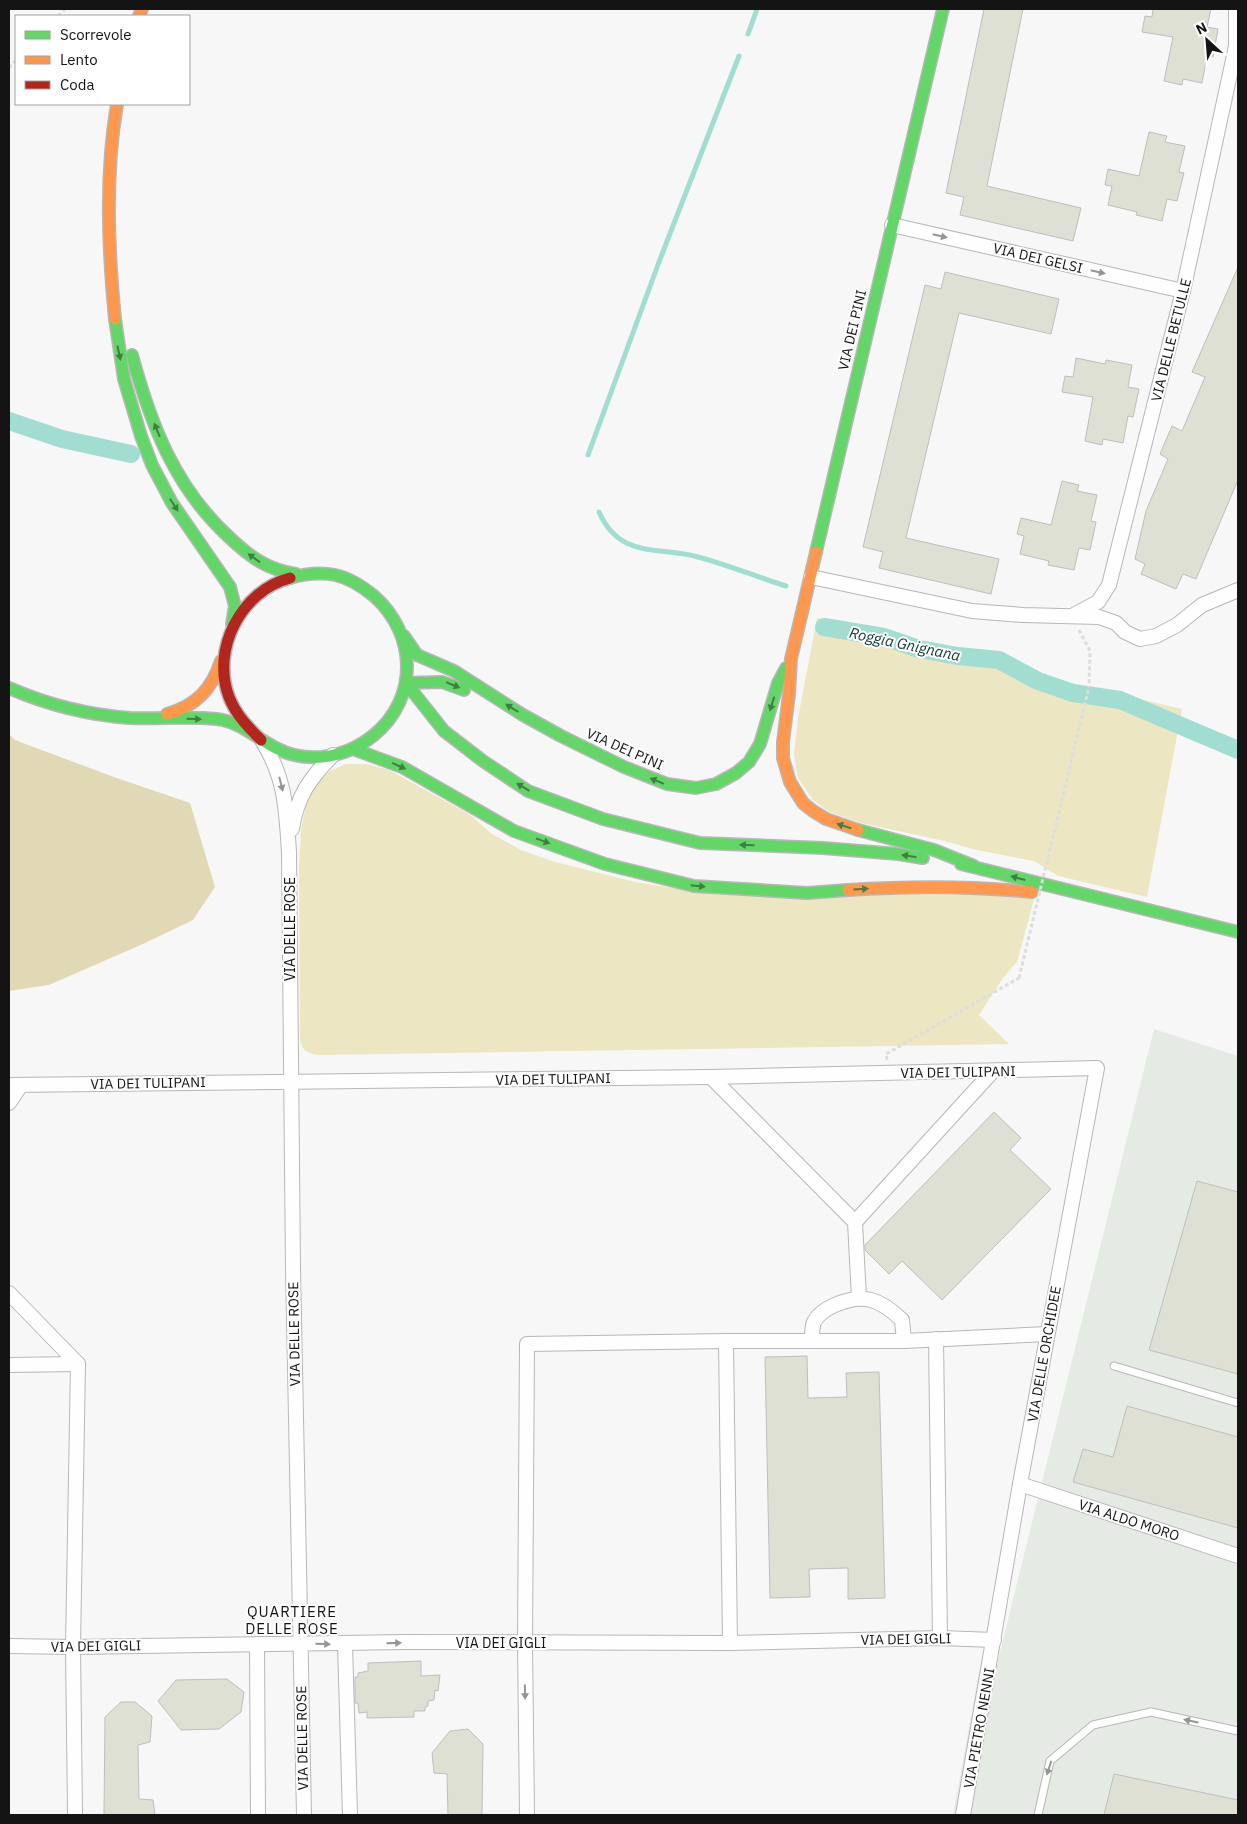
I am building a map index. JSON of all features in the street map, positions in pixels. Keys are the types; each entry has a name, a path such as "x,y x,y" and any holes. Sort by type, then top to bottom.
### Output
{"main road":[{"name":"VIA DEI PINI","path":"943,9 791,659 789,693 783,736 783,757 786,775 803,805 819,815 840,825 930,848 974,866"},
{"path":"117,105 110,155 108,202 110,270 116,340 126,390 150,460 167,494 225,578 234,595 236,611 218,676 207,693 193,705 176,712 146,718"},
{"path":"110,270 139,381 169,459 185,488 214,523 245,552 264,566 278,572 298,575"},
{"path":"9,688 30,698 73,710 111,716 182,718 230,722 287,753 310,757 333,756 353,749 370,739 394,713 406,683 407,657 402,634 394,616 381,600 358,583 334,575 317,573 298,575 280,580 252,598 232,626"},
{"name":"VIA DEI PINI","path":"402,634 417,655 454,671 523,715 561,736 624,767 667,784 696,788 716,784 736,773 749,762 760,744 778,683 791,659"},
{"path":"225,648 223,665 228,695 233,707 245,725 261,740"},
{"path":"406,683 424,683 439,680 454,683 528,730"},
{"path":"406,683 444,730 483,761 528,791 603,819 700,843 822,848 898,854 974,866 1099,899 1238,932"},
{"name":"VIA DEI PINI","path":"772,753 783,736"},
{"path":"353,749 402,767 514,831 605,864 694,886 807,893 905,886 994,888 1099,899"},
{"path":"660,794 676,797 697,797 714,793 733,785 760,765"}],"street":[{"name":"VIA DELLE BETULLE","path":"1072,616 1098,602 1109,585 1183,291 1237,40 1236,9"},
{"name":"VIA DEI GELSI","path":"892,226 1183,291"},
{"path":"811,578 972,611 1099,617 1116,624 1125,632 1140,639 1156,636 1177,625 1202,605 1238,590"},
{"name":"VIA DELLE ROSE","path":"261,740 272,758 281,779 286,805 289,852 290,1081 304,1815"},
{"name":"VIA DELLE ROSE","path":"289,852 294,819 301,795 314,774 333,756"},
{"name":"VIA DEI TULIPANI","path":"15,1085 711,1077 992,1072 1097,1068"},
{"name":"VIA DELLE ORCHIDEE","path":"994,1640 1020,1484 1097,1068"},
{"path":"855,1222 992,1072"},
{"path":"711,1077 855,1222 859,1298"},
{"path":"9,1103 15,1085"},
{"path":"9,1293 78,1364 73,1647 75,1815"},
{"path":"812,1341 814,1322 826,1309 846,1300 859,1298 889,1307 902,1320 904,1341"},
{"path":"527,1815 524,1643 527,1344 726,1340 904,1341 1048,1334"},
{"path":"726,1340 730,1643"},
{"path":"936,1340 940,1638"},
{"path":"9,1364 78,1364"},
{"name":"VIA ALDO MORO","path":"1020,1484 1238,1556"},
{"name":"VIA DEI GIGLI","path":"9,1646 73,1647 406,1642 730,1643 940,1638 994,1640"},
{"name":"VIA PIETRO NENNI","path":"963,1815 994,1640"},
{"path":"257,1644 258,1815"},
{"path":"346,1644 350,1815"}],"lane":[{"path":"1114,1366 1238,1403"},
{"path":"1038,1815 1050,1762 1092,1725 1150,1712 1238,1731"}],"path":[{"path":"888,1074 886,1054 1019,978 1090,687 1090,652 1072,616"}],"shaded area":[{"path":"817,618 921,646 1006,658 1036,675 1182,709 1147,897 1058,876 1034,861 861,823 829,812 813,800 798,778 794,754 798,718"},
{"path":"9,734 15,740 190,803 215,887 193,920 49,985 9,991"},
{"path":"346,764 367,764 389,770 469,814 492,834 521,850 555,862 635,882 691,891 1035,896 1017,962 1003,978 979,1015 1009,1044 319,1055 309,1053 304,1049 300,1040 299,868 301,830 307,800 316,784 330,771"},
{"path":"1154,1029 1238,1056 1238,1815 953,1815 981,1661 997,1664"}],"building":[{"path":"984,9 1023,9 987,186 1081,208 1073,241 960,215 964,197 946,193"},
{"path":"1153,9 1211,9 1207,27 1218,29 1213,57 1207,56 1202,83 1183,79 1182,85 1164,81 1173,37 1142,32 1145,16 1152,17"},
{"path":"1149,132 1167,136 1165,142 1185,146 1179,172 1184,173 1177,201 1167,199 1162,221 1136,215 1137,212 1108,205 1112,186 1105,185 1108,169 1139,176"},
{"path":"1238,267 1238,480 1196,579 1183,574 1176,589 1141,574 1145,564 1135,559 1146,511 1168,459 1160,454 1172,426 1182,431 1205,377 1192,372"},
{"path":"945,272 1059,299 1051,334 959,313 906,538 999,559 991,594 879,568 883,552 863,547 925,285 941,289"},
{"path":"1076,358 1105,364 1106,360 1132,365 1128,387 1139,389 1133,417 1128,416 1123,443 1103,439 1102,445 1085,441 1093,397 1062,392 1065,376 1073,377"},
{"path":"1062,481 1079,485 1077,491 1097,495 1091,521 1096,522 1090,550 1079,548 1074,570 1048,565 1049,561 1020,554 1024,536 1017,534 1021,518 1051,525"},
{"path":"994,1112 1021,1138 1010,1150 1051,1189 942,1300 902,1261 889,1274 865,1250 865,1245"},
{"path":"1197,1181 1238,1192 1238,1374 1149,1350"},
{"path":"807,1356 808,1398 847,1397 846,1373 879,1372 885,1598 848,1599 848,1568 809,1569 810,1597 770,1598 765,1357"},
{"path":"1127,1406 1238,1437 1238,1528 1073,1482 1083,1449 1113,1457"},
{"path":"421,1661 421,1676 440,1675 438,1691 435,1690 434,1700 428,1701 425,1711 414,1711 414,1717 367,1718 367,1712 359,1713 358,1703 355,1703 355,1677 358,1677 358,1673 368,1671 368,1663"},
{"path":"227,1679 244,1692 241,1712 219,1729 181,1730 158,1701 176,1680"},
{"path":"121,1702 135,1702 152,1716 150,1742 138,1745 139,1799 153,1800 155,1815 104,1815 105,1717"},
{"path":"468,1729 483,1744 482,1815 448,1815 447,1774 434,1773 432,1753 450,1731"},
{"path":"1114,1774 1238,1800 1238,1815 1104,1815"}],"waterway":[{"path":"748,34 757,9"},
{"path":"588,455 659,262 739,56"},
{"name":"Roggia Gnignana","path":"9,421 62,439 131,454"},
{"path":"599,512 608,527 629,544 641,548 698,557 786,586"},
{"name":"Roggia Gnignana","path":"824,627 884,637 919,649 958,656 999,660 1038,681 1073,693 1120,700 1238,750"}],"traffic: fast":[{"path":"816,552 943,9"},
{"path":"115,319 124,379 152,465 172,503 230,587 235,606 232,624"},
{"path":"132,355 139,381 157,430 180,477 194,498 211,519 252,557 268,566 296,574"},
{"path":"9,688 53,704 84,712 130,718 195,718 226,721 241,727 278,749 299,756 322,757 336,755 349,750 362,744 374,735 389,720 399,703 405,685 407,666 405,647 388,611 361,586 335,575 306,575 290,578"},
{"path":"404,636 417,655 454,671 523,715 561,736 624,767 667,784 696,788 716,784 736,773 749,762 760,744 778,683 786,668"},
{"path":"406,683 442,682 464,690"},
{"path":"406,683 444,731 483,761 528,791 603,819 700,843 823,848 923,858"},
{"path":"353,749 402,767 514,831 605,864 694,886 807,893 848,890"},
{"path":"858,830 934,850 974,866"},
{"path":"961,864 1238,932"}],"traffic: slow":[{"path":"139,15 142,9"},
{"path":"115,319 109,238 109,184 117,105"},
{"path":"816,552 791,659 783,758 790,782 803,803 826,819 858,830"},
{"path":"167,714 177,711 202,695 213,680 221,661"},
{"path":"848,890 940,887 1032,892"}],"traffic: jam":[{"path":"261,740 243,720 229,697 224,679 224,660 227,642 234,624 257,595 273,585 290,578"}],"district":[{"name":"QUARTIERE DELLE ROSE","path":"292,1620"}]}
